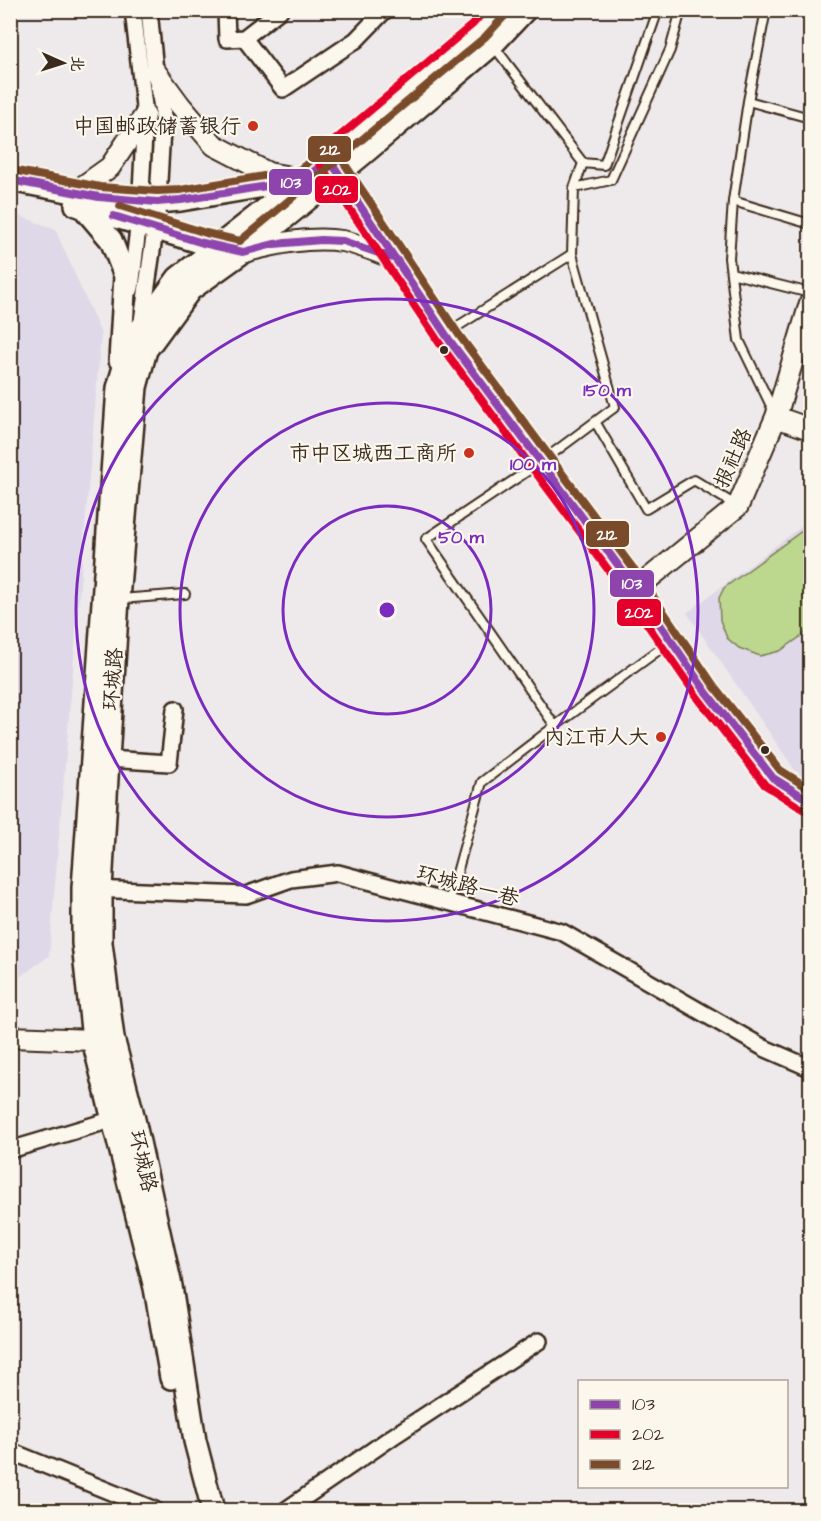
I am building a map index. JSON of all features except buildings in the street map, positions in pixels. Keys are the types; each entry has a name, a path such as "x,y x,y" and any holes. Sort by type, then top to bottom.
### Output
{"main road":[{"name":"环城路","path":"486,38 500,10"},
{"name":"环城路","path":"208,1510 183,1445 155,1288 112,1119 103,1039 83,943 108,759 118,599 127,388 146,350 190,290 243,252 334,166 486,38 525,10"},
{"name":"环城路","path":"92,889 131,342 178,278 303,180 334,166"},
{"path":"10,180 85,198 147,226 243,252"},
{"path":"10,192 149,201 181,200 303,180"},
{"path":"85,198 111,240 125,276 127,388"},
{"name":"环城路","path":"103,1039 133,1114 171,1286 208,1510"}],"street":[{"path":"133,10 145,115 149,201"},
{"path":"140,330 149,201 163,112 155,70 149,10"},
{"path":"226,10 227,39 244,38 280,10"},
{"path":"244,38 283,88 356,40 379,13"},
{"path":"155,70 180,105 214,145 268,173 303,180"},
{"path":"85,198 110,167 145,115"},
{"path":"334,166 446,334 636,589 706,692 773,778 810,801"},
{"path":"127,388 147,226"},
{"path":"243,252 274,244 321,240 343,241 396,259"},
{"name":"报社路","path":"636,589 738,506 776,417 810,303"},
{"path":"776,417 810,429"},
{"path":"108,759 169,763 175,709"},
{"name":"环城路一巷","path":"92,889 246,895 291,879 339,873 562,932 764,1048 810,1068"},
{"path":"10,1037 103,1039"},
{"path":"10,1150 133,1114"},
{"path":"286,1510 392,1437 539,1341"},
{"path":"10,1451 155,1510"}],"lane":[{"path":"486,38 583,163 604,165 658,10"},
{"path":"574,189 611,180 670,50 681,10"},
{"path":"766,10 748,101 733,201 729,258 739,340 776,417"},
{"path":"748,101 810,118"},
{"path":"555,726 426,539 541,462 615,407 572,254 574,189 583,163"},
{"path":"733,201 810,224"},
{"path":"446,334 572,254"},
{"path":"731,273 810,293"},
{"path":"596,423 646,509 694,480 738,506"},
{"path":"118,599 185,594"},
{"path":"449,902 482,782 671,641"}],"shaded area":[{"path":"11,213 55,229 101,334 49,956 11,983"},
{"path":"810,520 810,782 795,770 687,613"}],"green space":[{"path":"810,525 810,630 780,651 760,656 739,648 727,638 720,620 719,598 724,588"}],"transit line":[{"name":"202","path":"485,10 473,24 322,151 319,163 442,347 627,595 698,698 765,785 804,810"},
{"name":"212","path":"120,206 206,233 240,241 485,37 510,10"},
{"name":"212","path":"12,170 100,187 157,191 180,190 299,170 324,150 336,151 459,335 644,583 714,686 780,770 810,789"},
{"name":"103","path":"10,180 99,197 157,202 303,180 329,159 450,341 636,589 706,692 773,778 810,801"},
{"name":"103","path":"114,216 203,243 243,252 274,244 321,240 343,241 396,259 405,272"}],"place":[{"name":"中国邮政储蓄银行","path":"253,126"},
{"name":"市中区城西工商所","path":"469,453"},
{"name":"内江市人大","path":"661,737"}]}
